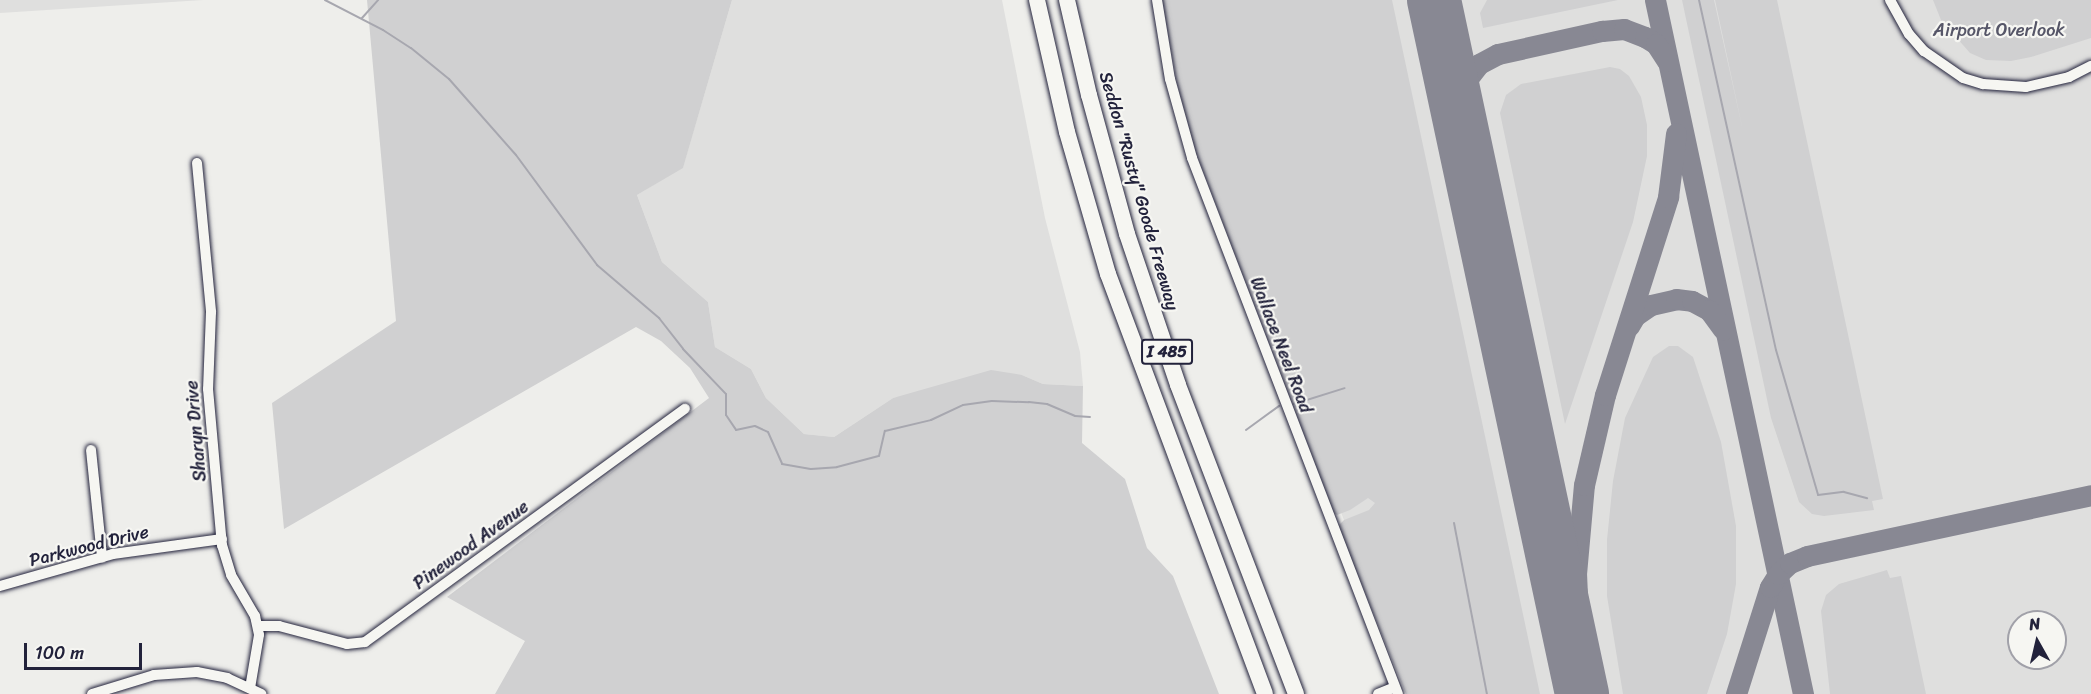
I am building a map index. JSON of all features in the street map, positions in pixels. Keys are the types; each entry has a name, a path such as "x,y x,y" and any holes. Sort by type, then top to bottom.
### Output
{"highway":[{"name":"I 485","path":"1037,0 1067,132 1108,274 1265,694"},
{"name":"Seddon \"Rusty\" Goode Freeway","path":"1068,0 1106,159 1148,297 1178,385 1296,694"}],"street":[{"name":"Wallace Neel Road","path":"1157,0 1170,79 1192,158 1397,690"},
{"path":"1890,0 1909,34 1924,51 1963,78 1983,84 2026,87 2069,77 2091,66"},
{"name":"Sharyn Drive","path":"196,163 211,312 208,388 222,539 231,575 258,626"},
{"name":"Pinewood Avenue","path":"258,626 279,626 347,644 365,642 685,409"},
{"path":"90,450 102,557"},
{"name":"Parkwood Drive","path":"0,586 102,557 148,547 222,539"},
{"path":"250,688 258,626"},
{"path":"92,694 123,683 178,672 215,675 262,694"},
{"path":"1378,694 1397,690"}],"shaded area":[{"path":"0,0 203,0 0,13"},
{"path":"732,0 1002,0 1045,218 1080,352 1083,386 1043,384 1022,375 893,398 834,437 804,434 766,398 751,369 715,347 708,302 662,262 637,195 683,167"},
{"path":"1169,0 2091,0 2091,694 1418,694 1344,520 1278,349"}],"green space":[{"path":"367,0 732,0 683,168 637,195 662,262 708,302 715,347 751,369 766,398 804,434 834,437 893,398 991,370 1022,375 1043,384 1083,386 1082,443 1125,479 1147,548 1173,576 1219,694 495,694 525,641 447,597 709,398 690,368 661,341 636,327 284,529 272,403 396,321"},
{"path":"1162,0 1392,0 1540,694 1406,694 1338,526 1344,520 1369,510 1375,503 1368,498 1350,510 1337,515 1334,513 1195,150 1177,83"},
{"path":"1487,0 1618,0 1483,28 1480,13"},
{"path":"1682,0 1714,0 1743,131 1715,0 1777,0 1883,499 1872,501 1874,510 1824,516 1812,514 1799,502 1771,418"},
{"name":"Airport Overlook","path":"1933,0 2091,0 2091,38 2031,57 2011,61 1986,60 1970,53 1941,20"},
{"path":"1610,67 1620,69 1629,76 1641,97 1647,125 1647,156 1633,222 1565,424 1500,113 1506,95 1521,84"},
{"path":"1669,346 1678,346 1693,357 1721,442 1736,526 1736,584 1727,634 1707,694 1623,694 1607,596 1607,540 1613,481 1625,418 1653,357"},
{"path":"1887,570 1890,578 1901,576 1926,694 1830,694 1821,611 1826,595 1839,584"}],"waterway":[{"path":"325,0 383,30 411,48 449,79 516,155 597,265 659,318 683,349 726,394 726,415 736,430 755,426 768,432 782,464 811,469 837,467 879,456 885,431 931,420 963,405 992,401 1029,402 1047,404 1075,416 1090,417"},
{"path":"362,18 378,0"},
{"path":"1699,0 1776,350 1818,495 1844,492 1867,498"},
{"path":"1294,404 1345,388"},
{"path":"1246,430 1279,406"},
{"path":"1454,523 1487,694"}],"taxiway":[{"path":"1438,19 1439,0"},
{"path":"1655,0 1803,694"},
{"path":"1461,125 1460,100 1465,82 1479,64 1498,54 1602,31 1624,29 1656,44 1667,61"},
{"path":"1581,687 1576,574 1584,485 1605,395 1668,197 1676,134"},
{"path":"1629,326 1635,316 1651,305 1676,299 1692,301 1709,310 1723,329"},
{"path":"1736,694 1770,587 1778,574 1790,563 1807,556 2091,495"}],"runway":[{"path":"1434,0 1582,694"}]}
